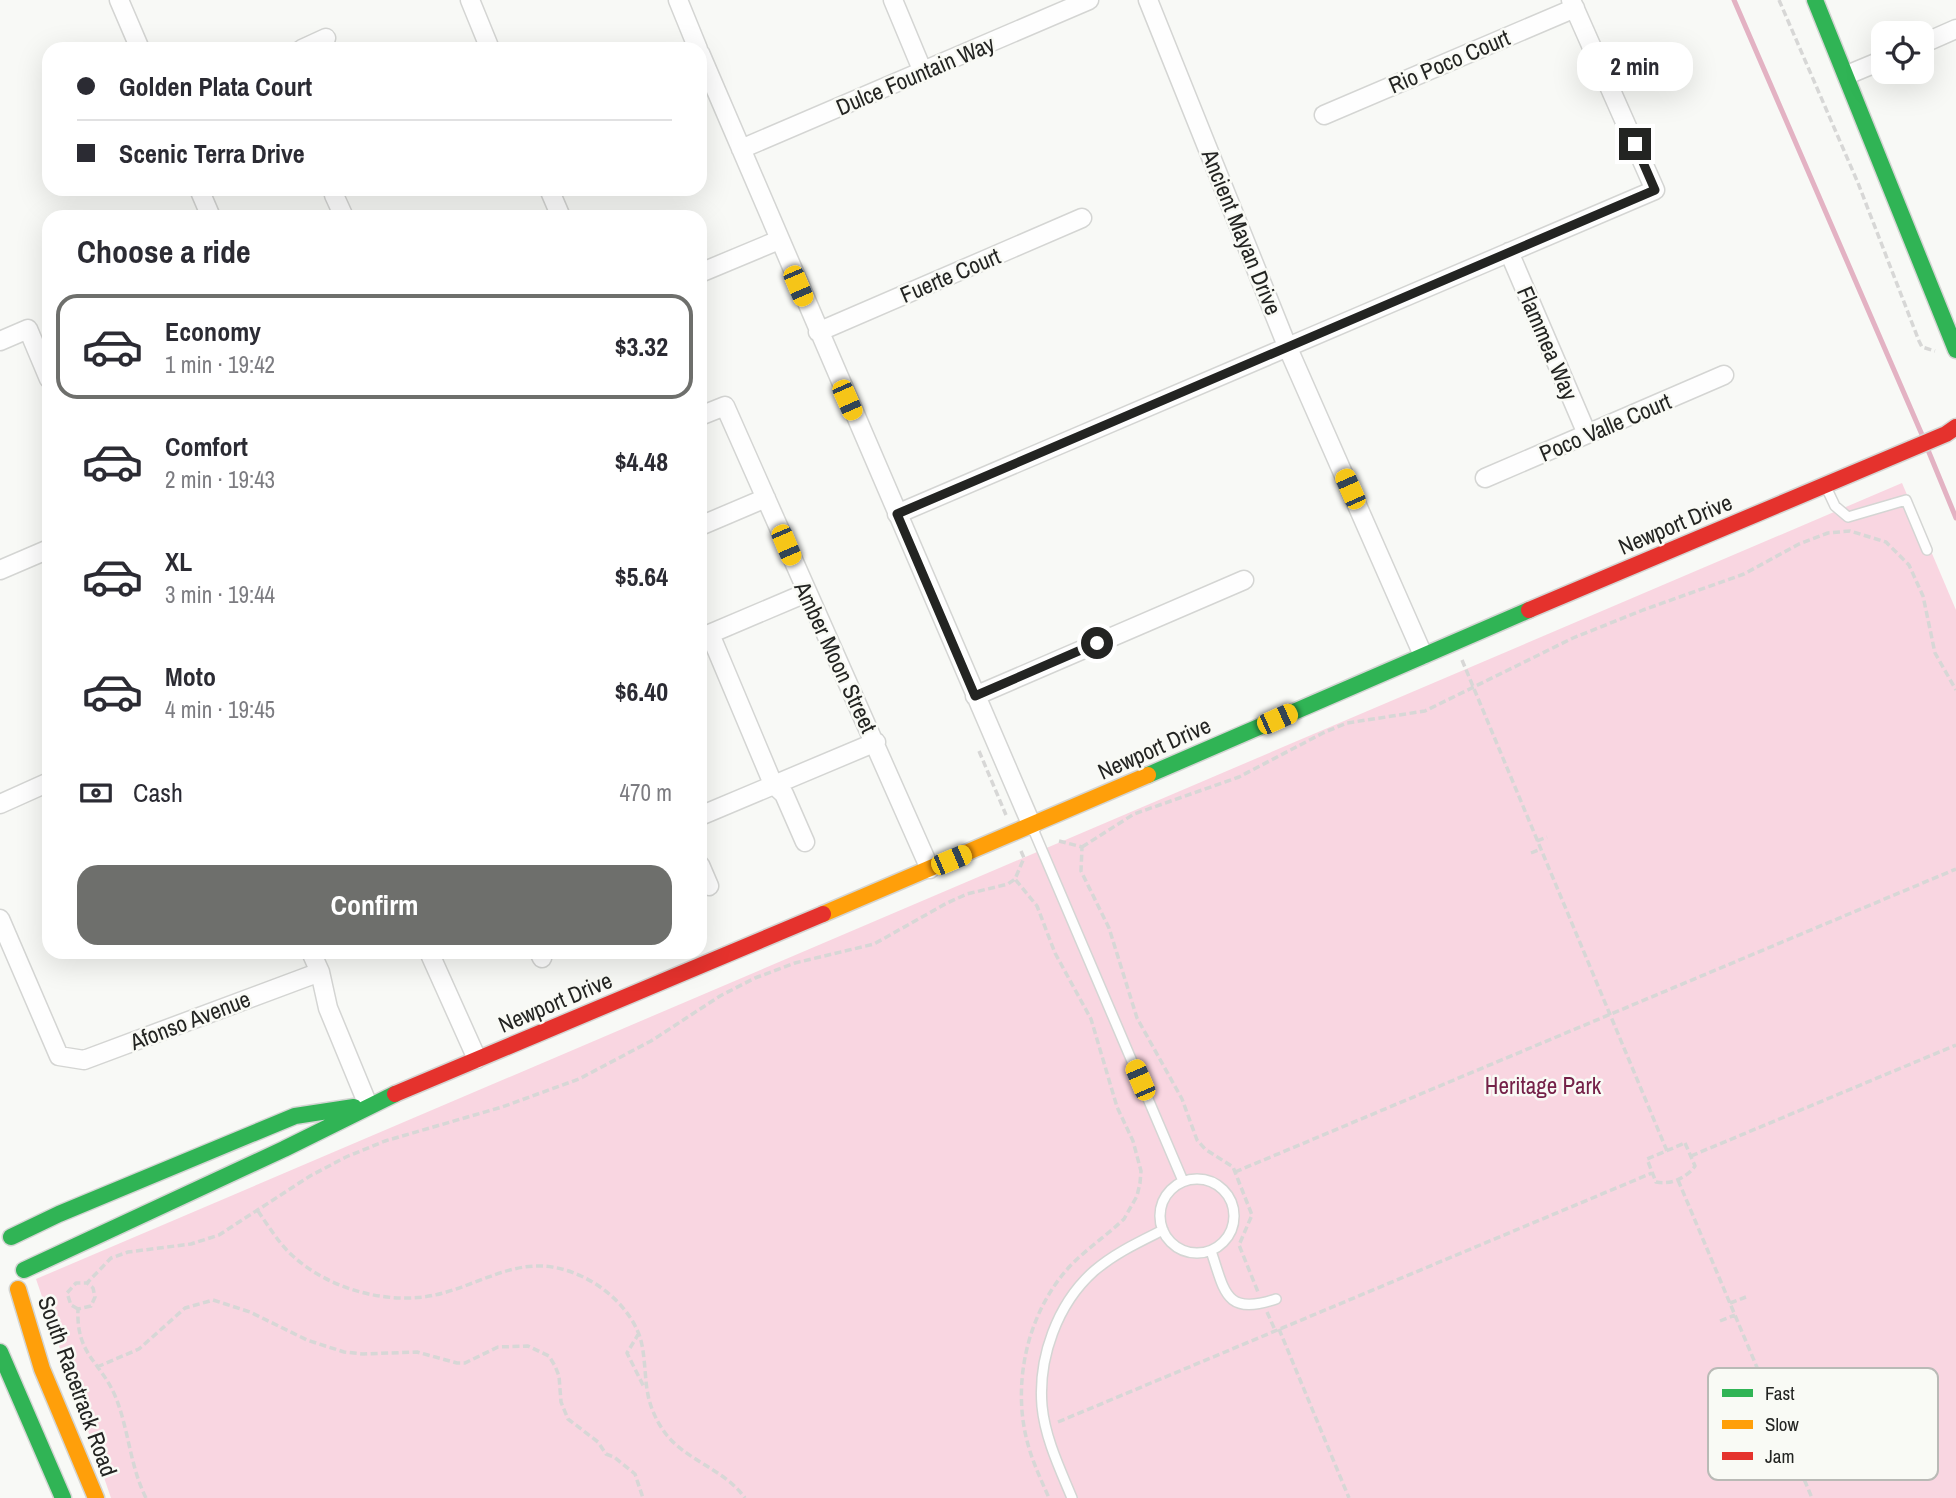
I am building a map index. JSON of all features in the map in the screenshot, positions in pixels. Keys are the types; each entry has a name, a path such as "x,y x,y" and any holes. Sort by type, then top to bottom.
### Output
{"street":[{"path":"119,0 137,42"},
{"path":"470,0 487,42"},
{"path":"678,0 695,42"},
{"path":"892,0 923,72"},
{"name":"Dulce Fountain Way","path":"741,149 1089,0"},
{"name":"Ancient Mayan Drive","path":"1148,0 1287,346 1423,655"},
{"path":"1815,0 1956,350"},
{"path":"897,514 1655,190 1573,4"},
{"name":"Rio Poco Court","path":"1324,115 1573,4"},
{"path":"1934,39 1956,29"},
{"path":"317,42 326,38"},
{"path":"1847,75 1871,65"},
{"path":"707,70 1032,826"},
{"name":"Fuerte Court","path":"818,332 1083,219"},
{"path":"707,271 779,240"},
{"name":"Flammea Way","path":"1509,252 1587,434"},
{"path":"0,341 28,329 42,362"},
{"name":"Poco Valle Court","path":"1485,478 1724,375"},
{"name":"Amber Moon Street","path":"707,413 725,406 930,869"},
{"name":"Newport Drive","path":"707,955 1014,834 1423,655 1825,486 1951,430"},
{"path":"707,523 765,498"},
{"path":"0,570 42,552"},
{"path":"975,696 1244,580"},
{"path":"707,635 807,593"},
{"path":"707,640 773,784 784,794 805,842"},
{"path":"707,813 876,742"},
{"path":"0,804 42,785"},
{"path":"707,881 709,886"},
{"name":"Afonso Avenue","path":"0,919 59,1056 84,1060 320,972"},
{"path":"314,959 328,1008 368,1105"},
{"path":"432,959 477,1059"},
{"name":"Newport Drive","path":"24,1270 74,1244 307,1140 368,1105 477,1059 696,959"},
{"name":"Newport Drive","path":"3,1231 59,1213 295,1116 368,1105"},
{"path":"3,1231 21,1250 24,1270"},
{"name":"South Racetrack Road","path":"24,1270 14,1294 96,1498"},
{"path":"0,1352 63,1498"}],"lane":[{"path":"1825,486 1835,506 1848,517 1856,517 1906,500 1927,550"},
{"path":"1032,826 1183,1181"},
{"path":"1204,1179 1216,1183 1226,1191 1234,1213 1233,1225 1229,1236 1211,1251 1186,1251 1175,1246 1163,1230 1160,1213 1163,1201 1170,1190 1183,1181 1204,1179"},
{"path":"1072,1498 1046,1429 1042,1405 1045,1359 1053,1329 1072,1298 1093,1272 1124,1249 1163,1230"},
{"path":"1211,1251 1229,1297 1242,1306 1276,1299"}],"path":[{"path":"1779,0 1857,183 1919,341 1922,347 1936,351"},
{"path":"1059,841 1082,847 1134,814 1239,777 1347,723 1424,711 1504,670 1607,624 1759,568 1812,538 1850,531 1886,542 1909,565 1923,596 1935,653 1956,690"},
{"path":"1462,660 1667,1151"},
{"path":"87,1283 95,1292 94,1302 87,1308 78,1309 68,1301 67,1293 75,1283 87,1283 111,1258 128,1252 191,1244 219,1235 310,1176 346,1157 385,1141 502,1107 579,1079 651,1041 720,996 755,978 794,963 874,944 947,903 967,894 1007,884 1015,879 1024,858 976,744"},
{"path":"1537,841 1547,837"},
{"path":"1082,847 1081,871 1109,928 1137,1018 1176,1087 1197,1140 1205,1149 1223,1159 1235,1172 1252,1215 1238,1245 1349,1498"},
{"path":"1531,853 1541,849"},
{"path":"1235,1172 1956,869"},
{"path":"1015,879 1037,906 1055,953 1091,1019 1117,1107 1133,1141 1140,1171 1137,1196 1124,1219 1060,1278 1044,1305 1027,1348 1023,1364 1022,1416 1028,1447 1049,1498"},
{"path":"1692,1156 1956,1045"},
{"path":"1685,1143 1692,1156 1695,1166 1678,1180 1666,1184 1656,1182 1647,1160 1685,1143"},
{"path":"1058,1422 1652,1173"},
{"path":"1678,1180 1757,1368"},
{"path":"258,1211 293,1256 316,1274 344,1287 381,1296 411,1298 441,1294 511,1268 534,1265 580,1275 598,1286 631,1317 639,1333 645,1389"},
{"path":"1730,1303 1746,1297"},
{"path":"97,1367 139,1349 185,1308 213,1300 250,1312 307,1340 344,1352 417,1352 465,1363 498,1347 528,1346 549,1356 555,1366 559,1376 561,1402 568,1419 635,1475 643,1498"},
{"path":"78,1309 77,1325 81,1343 116,1396 125,1426 130,1459 146,1498"},
{"path":"1720,1321 1735,1315"},
{"path":"639,1333 626,1353 662,1429 676,1445 731,1481 745,1498"},
{"path":"1804,1480 1812,1498"}],"green space":[{"name":"Heritage Park","path":"1902,483 1956,610 1956,1498 111,1498 36,1279"}],"waterway":[{"path":"1734,0 1923,437"},
{"path":"1928,450 1956,518"}],"traffic: fast":[{"path":"1815,0 1956,350"},
{"path":"1148,775 1529,610"},
{"path":"24,1270 284,1149 395,1094"},
{"path":"11,1237 59,1214 295,1116 354,1107"},
{"path":"0,1352 63,1498"}],"traffic: slow":[{"path":"823,914 1148,775"},
{"path":"18,1289 42,1369 96,1498"}],"traffic: jam":[{"path":"1529,610 1946,434 1956,427"},
{"path":"395,1094 823,914"}],"route":[{"path":"1097,643 975,696 897,514 1655,190 1635,144"}]}
